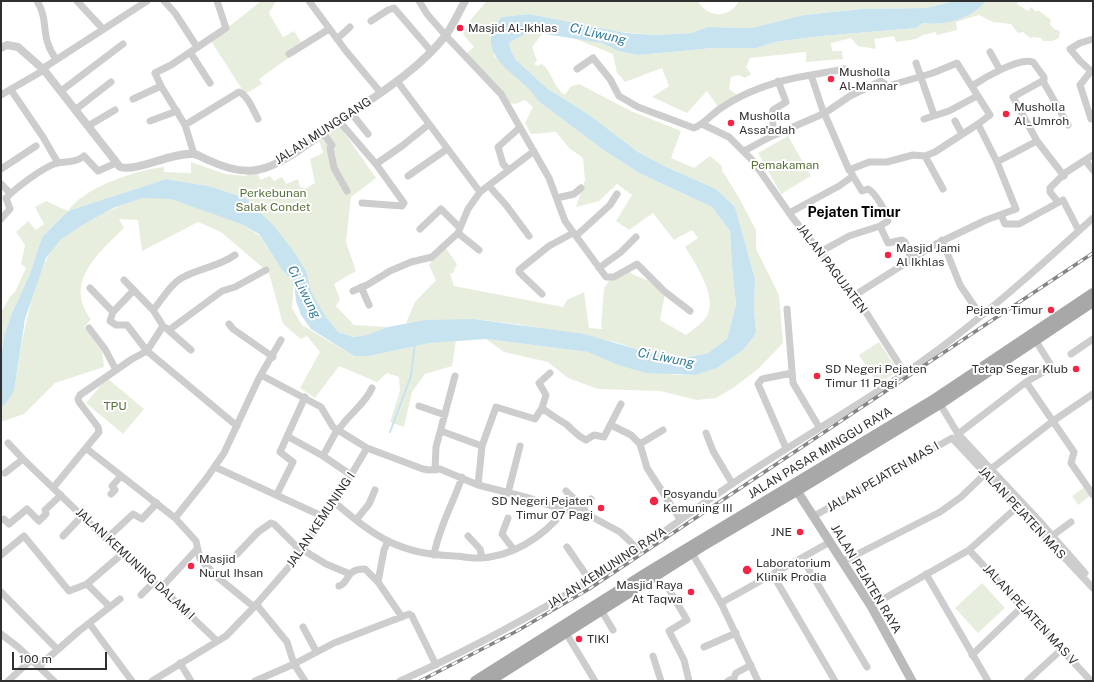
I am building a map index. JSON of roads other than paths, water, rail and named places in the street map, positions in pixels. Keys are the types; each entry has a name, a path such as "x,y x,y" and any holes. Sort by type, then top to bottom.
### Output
{"main road":[{"name":"JALAN PASAR MINGGU RAYA","path":"475,681 646,573 936,398 1093,293"},
{"name":"JALAN PASAR MINGGU RAYA","path":"490,681 603,614 693,555 798,493 940,404 1093,302"},
{"name":"JALAN PEJATEN RAYA","path":"798,493 871,606 912,681"}],"street":[{"path":"37,1 45,16 45,38 56,59"},
{"path":"77,1 103,29"},
{"path":"1,95 11,90 103,29 137,4 147,1"},
{"path":"164,1 175,13 197,47"},
{"path":"1,48 7,45 18,47 43,69 61,90 116,163 122,168 130,168 166,157 194,154 185,125 160,86 155,73 171,65 226,28 217,1"},
{"path":"309,1 329,29 381,93"},
{"path":"419,1 427,14 501,94 549,178 565,221 607,278 616,276 637,264 664,291 690,311"},
{"name":"JALAN MUNGGANG","path":"194,154 222,167 243,171 258,170 276,163 352,114 381,93 431,51 446,35 465,1"},
{"path":"371,20 394,8 431,51"},
{"path":"337,39 350,27"},
{"path":"289,54 329,29"},
{"path":"1091,119 1090,108 1080,85 1091,71 1070,49 1080,43 1093,39"},
{"path":"61,90 123,44"},
{"path":"190,52 210,83"},
{"path":"990,52 1000,70"},
{"path":"577,69 593,58 610,79 620,96 631,103 694,128 702,124 731,102 753,90 778,81 846,69"},
{"path":"972,86 988,74 1032,61 1044,77 1042,81 1068,125"},
{"path":"916,63 934,115"},
{"path":"744,152 774,135 825,114 850,96 881,81 888,86 958,63 990,115 935,152 925,156 913,155 887,162 870,162 851,173 839,186 789,213"},
{"path":"811,75 825,114 851,173 862,191 870,189 886,213 888,221 880,226 849,236 820,252"},
{"path":"396,81 480,192"},
{"path":"774,135 772,116 773,110 786,102 778,81"},
{"path":"1042,81 1013,97 1037,141 1064,176"},
{"path":"75,110 111,82"},
{"path":"133,99 160,86"},
{"path":"11,90 58,163"},
{"path":"185,125 239,92 242,93 250,104 258,119"},
{"path":"924,119 948,111 977,96"},
{"path":"88,126 114,110"},
{"path":"150,121 176,111"},
{"path":"352,114 368,134"},
{"path":"339,121 376,164 404,205 362,203"},
{"path":"955,121 962,134"},
{"name":"JALAN PAGUJATEN","path":"702,124 725,135 744,152 758,168 789,213 854,295 904,372"},
{"path":"854,295 942,240 1016,209 997,162 978,124"},
{"path":"376,164 402,146 428,125"},
{"path":"509,170 503,164 498,147 517,130"},
{"path":"323,133 332,145 330,148 334,168 347,191"},
{"path":"997,162 1037,141"},
{"path":"1,169 36,146"},
{"path":"408,176 447,149"},
{"path":"353,291 390,271 411,262 432,257 459,230 471,205 480,192 534,151"},
{"path":"1058,202 1049,189 1093,155"},
{"path":"1,218 10,209 10,205 5,199 10,194 39,173 58,163 74,162 84,156 98,171 116,163"},
{"path":"925,156 943,189"},
{"path":"1085,160 1093,170"},
{"path":"1,184 10,194"},
{"path":"489,186 506,205 529,236"},
{"path":"557,198 574,194 581,188"},
{"path":"542,294 519,272 519,270 545,249 574,234 610,205 617,194"},
{"path":"1001,215 1005,224 1017,224 1063,200 1079,231"},
{"path":"420,229 441,209 479,250"},
{"name":"JALAN KEMUNING RAYA","path":"400,681 436,665 540,611 638,549 732,483 904,372 955,337 981,316 1093,218"},
{"path":"880,226 888,243 902,240 905,242 911,259"},
{"path":"599,268 622,252 636,237"},
{"path":"942,240 960,285 981,316"},
{"path":"153,310 174,284 182,278 223,264 235,255"},
{"path":"52,488 96,438 99,430 78,399 85,392 132,359 148,351 166,328 222,291 236,287 266,270"},
{"path":"124,280 153,310 166,328 191,350"},
{"path":"362,287 369,305"},
{"path":"90,288 113,312"},
{"path":"134,290 113,312 110,321 116,325 128,325 148,351 237,426"},
{"path":"787,309 794,389 819,427"},
{"path":"229,324 233,329 273,357"},
{"path":"89,328 105,349 116,370"},
{"path":"1071,354 1093,339"},
{"path":"174,518 215,467 224,453 262,375 281,340"},
{"name":"JALAN PEJATEN MAS I","path":"813,515 956,435 1051,364 1036,341"},
{"path":"478,484 482,446 496,407 535,419 537,418 546,394 539,383 550,373"},
{"path":"786,448 758,384 762,379 792,373"},
{"path":"262,375 321,408 330,423 338,430 367,448 423,469 440,469 478,484 565,510 584,510"},
{"path":"435,470 436,447 456,376"},
{"path":"1026,382 1074,452 1071,463 1093,495"},
{"path":"323,456 338,430 353,412 366,401 372,388"},
{"path":"991,469 1053,420 1093,394"},
{"path":"278,494 294,462 280,452 305,398"},
{"path":"542,408 555,419 565,424 578,437 586,440 594,434 604,437 621,404"},
{"path":"940,404 953,426 956,435 991,469 1093,582"},
{"path":"419,406 445,415"},
{"path":"611,425 631,435 640,444 649,472 680,519"},
{"path":"640,444 663,430"},
{"path":"441,431 464,438 464,441 482,446"},
{"path":"706,433 713,451 732,483"},
{"name":"JALAN PEJATEN MAS","path":"956,435 985,474 1093,588"},
{"path":"287,436 323,456 351,475"},
{"name":"JALAN KEMUNING DALAM I","path":"8,442 52,488 217,641"},
{"path":"508,493 520,446"},
{"name":"JALAN KEMUNING I","path":"152,681 226,636 255,606 302,550 367,448"},
{"path":"87,449 157,503 196,541 198,556 206,565 255,606 287,642 294,664 305,681"},
{"path":"5,473 23,459"},
{"path":"215,467 278,494 324,517"},
{"path":"842,562 940,512 961,497 985,474"},
{"path":"111,494 115,490 112,486 121,476"},
{"path":"434,555 441,526 455,498 462,477"},
{"path":"356,520 370,504 375,490"},
{"path":"566,491 584,510 620,532 638,549"},
{"path":"1,520 4,520 9,524 27,508 39,521 46,514 45,510 61,495"},
{"path":"584,510 590,499"},
{"path":"334,502 356,520 388,541 415,552 434,555 482,558 514,550 538,537 565,510"},
{"path":"106,539 133,514 142,519 157,503"},
{"path":"871,606 968,550 1016,508"},
{"path":"63,536 82,516"},
{"path":"508,518 502,534 514,550"},
{"path":"1052,536 1071,522"},
{"path":"237,554 258,532 271,523 274,524 302,550 326,564 350,574"},
{"path":"3,551 24,536 68,591 87,584 122,554"},
{"path":"468,536 480,549 482,558"},
{"path":"378,582 384,550 388,541"},
{"path":"721,603 830,542"},
{"path":"568,547 589,579"},
{"path":"161,588 197,549"},
{"name":"JALAN PEJATEN MAS V","path":"968,550 1091,681"},
{"path":"693,555 721,603 758,681"},
{"path":"802,558 866,667"},
{"path":"339,586 342,585 350,574 356,569 365,569 378,582 402,618"},
{"path":"926,574 988,681"},
{"path":"773,575 835,681"},
{"path":"141,596 154,582"},
{"path":"87,584 110,607"},
{"path":"667,586 687,620 669,631 684,660 689,681"},
{"path":"1,592 57,649"},
{"path":"39,666 57,649 120,599"},
{"path":"972,655 1022,607"},
{"path":"256,681 294,664 316,651 369,628 402,618 409,614 412,616 436,665"},
{"path":"603,614 613,630"},
{"path":"90,623 132,681"},
{"path":"303,627 316,651"},
{"path":"704,648 736,633"},
{"path":"1,634 32,659 54,681"},
{"path":"567,634 595,681"},
{"path":"1027,681 1062,649"},
{"path":"652,656 661,681"},
{"path":"8,681 32,659"},
{"path":"180,663 191,681"},
{"path":"728,681 734,678 736,673 751,665"}],"water":[{"name":"Ci Liwung","path":"954,1 986,1 965,17 948,22 931,24 923,23 916,28 821,36 775,42 757,48 713,48 638,55 618,51 602,43 532,32 509,43 516,60 548,89 588,114 638,152 664,166 716,189 735,207 755,279 754,309 756,332 743,350 717,368 696,375 646,373 615,364 588,352 486,339 430,343 369,356 354,356 311,329 301,315 296,301 294,282 282,270 259,234 241,224 171,199 143,198 113,208 84,224 61,239 46,258 25,319 14,391 6,403 1,407 1,359 4,336 12,313 30,274 42,237 68,211 166,179 208,186 245,198 275,227 294,252 306,271 311,291 324,314 338,332 353,337 367,335 388,327 425,320 474,319 584,334 647,352 679,359 708,353 727,339 736,304 730,231 712,207 639,173 602,149 538,101 524,84 506,69 493,52 491,42 494,27 501,17 529,14 626,33 656,35 691,33 708,27 751,28 804,15 862,9 926,8"}],"waterway":[{"path":"390,432 411,376 415,343"}],"railway":[{"path":"420,681 517,631 589,589 1093,253"}],"place":[{"name":"Masjid Al-Ikhlas","path":"460,28"},
{"name":"Musholla Al-Mannar","path":"831,79"},
{"name":"Musholla Al_Umroh","path":"1006,114"},
{"name":"Musholla Assa'adah","path":"731,123"},
{"name":"Masjid Jami Al Ikhlas","path":"888,255"},
{"name":"Pejaten Timur","path":"1051,310"},
{"name":"Tetap Segar Klub","path":"1076,369"},
{"name":"SD Negeri Pejaten Timur 11 Pagi","path":"817,376"},
{"name":"Posyandu Kemuning III","path":"654,501"},
{"name":"SD Negeri Pejaten Timur 07 Pagi","path":"601,508"},
{"name":"JNE","path":"800,532"},
{"name":"Masjid Nurul Ihsan","path":"191,566"},
{"name":"Laboratorium Klinik Prodia","path":"747,570"},
{"name":"Masjid Raya At Taqwa","path":"691,592"},
{"name":"TIKI","path":"579,639"}],"district":[{"name":"Pejaten Timur","path":"854,213"}],"park label":[{"name":"Pemakaman","path":"785,165"},
{"name":"Perkebunan Salak Condet","path":"273,200"},
{"name":"TPU","path":"115,406"}]}
